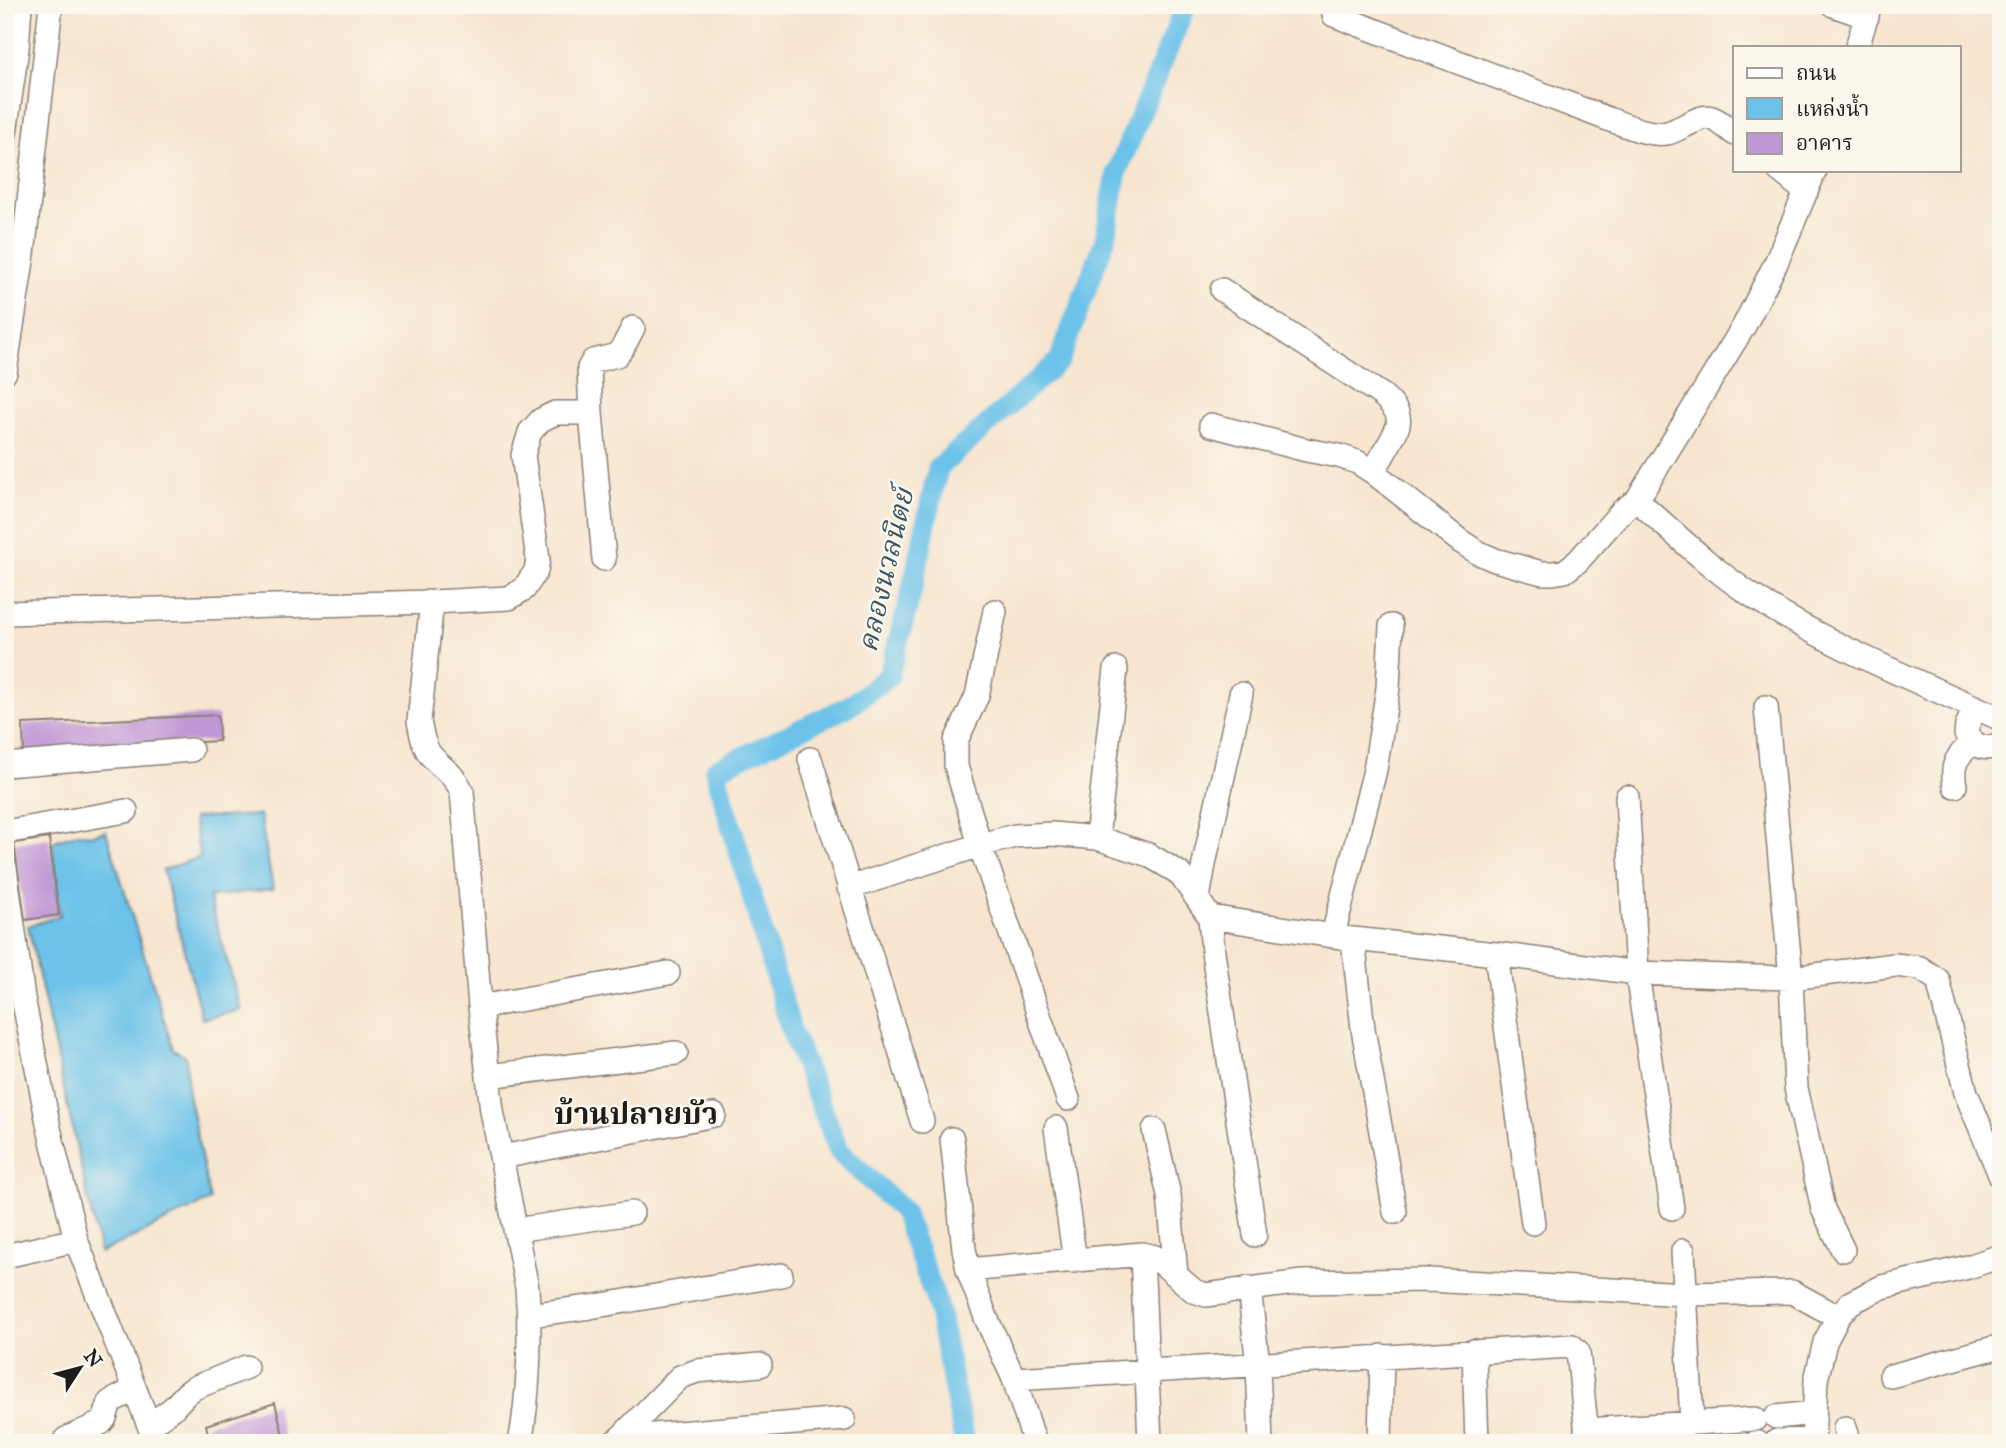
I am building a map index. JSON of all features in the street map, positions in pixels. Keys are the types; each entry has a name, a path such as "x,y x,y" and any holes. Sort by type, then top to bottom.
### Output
{"street":[{"path":"5,133 17,49 20,5"},
{"path":"5,372 14,255 51,5"},
{"path":"1833,5 1868,11 1857,46"},
{"path":"1334,15 1608,119 1654,133 1669,133 1698,117 1707,116 1733,132"},
{"path":"1781,172 1806,192"},
{"path":"1211,425 1357,462 1477,552 1542,573 1565,571 1622,511 1637,500 1744,326 1776,263 1814,172"},
{"path":"1222,289 1392,404 1398,415 1398,425 1373,472"},
{"path":"604,559 589,368 593,361 617,355 634,328"},
{"path":"5,613 432,602 509,597 524,589 536,571 538,559 523,455 530,432 541,419 555,413 591,413"},
{"path":"1637,500 1745,591 1782,614 1841,646 2001,719"},
{"path":"432,602 419,721 429,752 456,778 462,791 480,1007 492,1111 527,1289 529,1315 526,1409 520,1443"},
{"path":"995,611 977,696 956,741 956,766 980,845 1068,1099"},
{"path":"1391,626 1388,688 1343,937 1363,1029 1395,1212"},
{"path":"1097,838 1116,669"},
{"path":"1241,694 1205,859 1204,907 1255,1235"},
{"path":"1975,707 1966,734 1973,743 1986,748 2001,745"},
{"path":"1766,708 1791,978 1796,1088 1824,1209 1843,1250"},
{"path":"1955,786 1952,771 1956,761 1973,743"},
{"path":"5,765 191,750"},
{"path":"810,759 922,1121"},
{"path":"1627,797 1637,973 1672,1208"},
{"path":"5,832 126,811"},
{"path":"849,888 980,845 1015,836 1052,834 1097,838 1149,855 1180,873 1204,907 1343,937 1637,973 1791,978 1895,965 1920,968 1938,980 1966,1093 2001,1177"},
{"path":"5,868 14,999 76,1240 152,1434"},
{"path":"1496,954 1533,1223"},
{"path":"480,1007 668,973"},
{"path":"488,1076 676,1053"},
{"path":"502,1157 714,1115"},
{"path":"1056,1128 1075,1261"},
{"path":"1154,1130 1169,1195 1176,1275"},
{"path":"952,1139 968,1270 1014,1379 1035,1443"},
{"path":"515,1230 632,1213"},
{"path":"5,1256 76,1240"},
{"path":"1683,1251 1692,1423"},
{"path":"1142,1254 1150,1443"},
{"path":"968,1270 1142,1254 1155,1256 1194,1291 1206,1294 1302,1282 1428,1280 1686,1294 1792,1292 1838,1317"},
{"path":"1763,1442 1813,1441 1816,1380 1825,1342 1838,1317 1850,1303 1882,1287 2001,1256"},
{"path":"529,1315 781,1275"},
{"path":"1250,1288 1258,1364 1261,1443"},
{"path":"1014,1379 1572,1346 1578,1352 1587,1436 1692,1423 1814,1413"},
{"path":"1891,1376 2001,1346"},
{"path":"1474,1351 1477,1443"},
{"path":"1380,1443 1382,1356"},
{"path":"616,1441 680,1377 697,1371 760,1365"},
{"path":"152,1434 187,1392 246,1367"},
{"path":"66,1439 96,1427 105,1419 110,1402 135,1389"},
{"path":"616,1441 666,1433 844,1419"}],"water":[{"path":"260,815 273,889 209,897 241,1010 202,1019 163,870 200,857 193,818"},
{"path":"106,831 173,1049 186,1056 188,1093 210,1200 100,1253 28,926 60,916 52,842 78,833 92,835"}],"building":[{"path":"218,715 219,741 118,746 24,756 23,724"},
{"path":"49,838 59,915 25,920 14,843"},
{"path":"275,1403 285,1443 210,1443 206,1425"}],"waterway":[{"name":"คลองนวลนิตย์","path":"967,1443 963,1435 937,1303 903,1211 839,1151 791,1030 715,770 851,705 889,676 912,589 938,468 1059,361 1105,240 1117,171 1186,5"}],"district":[{"name":"บ้านปลายบัว","path":"636,1114"}]}
